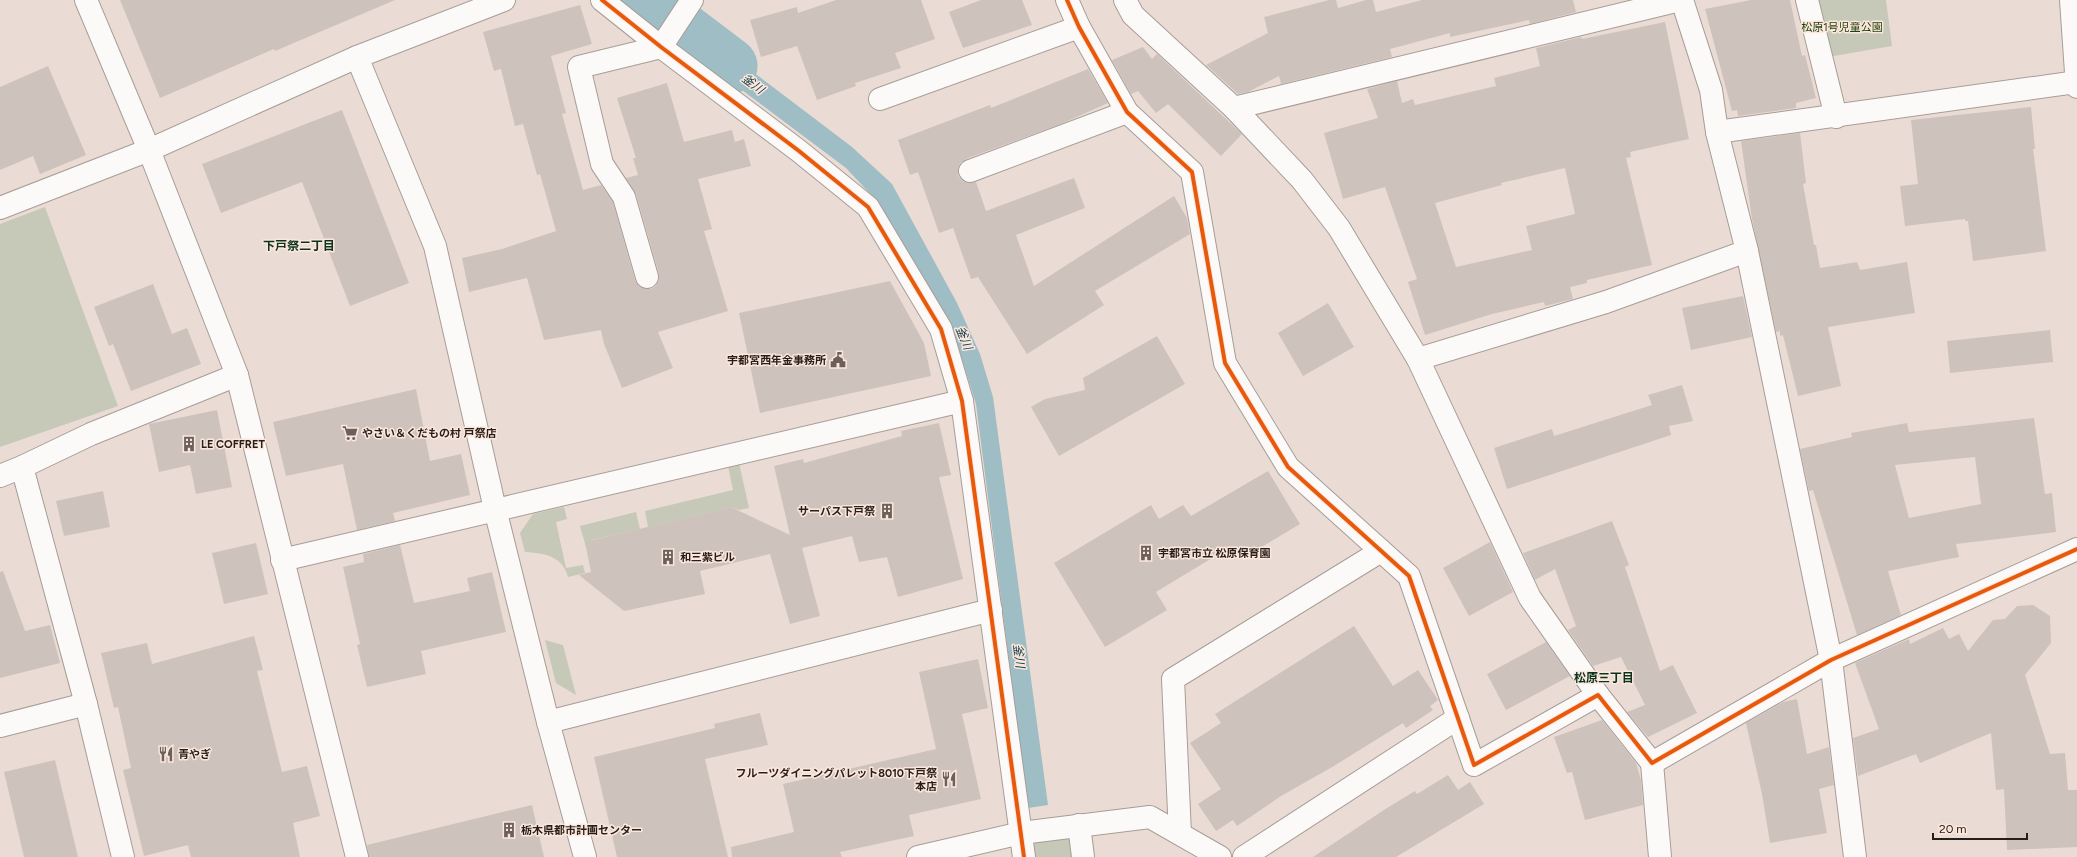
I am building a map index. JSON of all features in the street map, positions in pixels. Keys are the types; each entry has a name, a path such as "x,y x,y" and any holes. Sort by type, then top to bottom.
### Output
{"street":[{"path":"86,0 149,150 237,375 357,857"},
{"path":"0,208 149,150 357,57 504,0"},
{"path":"602,0 661,47 800,151 868,207 941,329 962,401 991,610 1026,832 1024,857"},
{"path":"647,277 624,197 602,164 578,67 661,47 692,0"},
{"path":"1067,0 1079,27 1127,112 1192,172 1225,363 1288,467 1409,576 1474,765 1598,695"},
{"path":"1125,0 1133,15 1234,108 1302,180 1339,228 1418,359 1530,598 1598,695 1652,763 1660,857"},
{"path":"1234,108 1681,0 1711,90 1717,132 1747,251 1832,660 1855,857"},
{"path":"1807,0 1836,117"},
{"path":"2071,0 2077,87"},
{"path":"880,99 1079,27"},
{"path":"357,57 435,246 495,509 548,722 585,857"},
{"path":"1717,132 1836,117 2077,82"},
{"path":"970,171 1127,112"},
{"path":"1418,359 1606,302 1747,251"},
{"path":"0,476 91,434 237,375"},
{"path":"282,560 962,401"},
{"path":"22,467 86,704 123,857"},
{"path":"1652,763 1832,660 2077,549"},
{"path":"1180,834 1173,679 1381,551"},
{"path":"548,722 991,610"},
{"path":"0,726 86,704"},
{"path":"1244,857 1458,718"},
{"path":"918,857 1026,832 1150,817 1220,857"},
{"path":"1074,826 1083,857"}],"green space":[{"name":"松原1号児童公園","path":"1807,0 1886,0 1892,46 1822,58"},
{"path":"45,207 118,406 0,447 0,224"},
{"path":"739,463 749,508 739,510 731,507 648,527 645,511 733,490 728,466"},
{"path":"564,507 567,519 556,522 566,568 583,565 585,573 568,577 562,564 552,557 539,553 525,552 520,533 533,514"},
{"path":"636,512 640,529 592,540 586,547 580,526"},
{"path":"545,640 563,645 576,695 556,683"},
{"path":"1072,837 1075,857 1031,857 1029,842"}],"water":[{"path":"624,0 659,0 663,3 652,21"},
{"path":"690,24 852,147 892,184 957,303 980,354 993,397 1048,805 1028,808 976,404 952,327 876,200 846,168 678,42"}],"building":[{"path":"120,0 395,0 275,51 274,49 160,98"},
{"path":"836,0 921,0 935,39 895,53 901,68 855,83 856,86 817,100 797,46 761,57 750,20 797,7 798,13"},
{"path":"981,0 1022,0 1032,25 963,48 949,12"},
{"path":"1329,0 1336,0 1338,8 1366,0 1373,0 1376,12 1422,0 1573,0 1576,12 1530,24 1529,20 1450,37 1450,33 1390,49 1392,57 1281,84 1279,76 1248,92 1238,94 1206,65 1268,33 1264,17"},
{"path":"1751,0 1790,0 1802,56 1805,55 1816,98 1796,103 1796,108 1738,116 1737,110 1732,111 1705,9"},
{"path":"580,5 592,44 551,56 566,113 562,114 583,190 601,185 613,202 635,280 639,286 644,289 651,289 656,286 659,280 659,274 636,194 626,178 638,175 633,158 636,158 617,98 667,83 684,142 732,130 735,142 744,139 751,166 698,179 712,229 704,231 728,311 658,332 673,368 622,388 604,344 601,330 544,340 527,278 469,292 462,258 502,249 556,231 540,174 537,175 523,124 515,126 501,69 494,71 483,32"},
{"path":"1665,22 1689,139 1630,152 1631,157 1626,158 1652,265 1587,280 1587,283 1570,287 1573,299 1545,306 1544,302 1492,314 1425,335 1408,282 1417,279 1385,187 1343,199 1324,133 1378,118 1367,89 1397,81 1402,103 1413,99 1415,105 1496,86 1494,78 1540,66 1536,48 1581,37 1582,39","holes":["1565,168 1575,214 1526,226 1532,250 1456,267 1435,203 1502,185 1501,183"]},
{"path":"1143,47 1152,59 1157,54 1242,134 1221,156 1168,104 1156,113 1138,91 1131,94 1112,60"},
{"path":"48,66 86,155 40,174 33,156 0,170 0,87"},
{"path":"1088,69 1108,103 1061,124 968,158 960,163 958,176 962,181 968,183 976,182 986,211 1074,178 1085,208 1016,235 1034,286 1174,196 1187,218 1190,234 1095,291 1104,305 1027,354 978,277 971,279 953,228 939,233 918,172 910,175 898,140 990,105 991,108"},
{"path":"2031,107 2035,149 2033,149 2046,251 1973,261 1968,221 1965,221 1965,219 1905,226 1900,186 1918,184 1911,120"},
{"path":"342,110 409,283 350,306 302,182 221,213 202,164"},
{"path":"1800,133 1806,183 1803,184 1814,245 1816,245 1820,268 1857,262 1860,270 1907,262 1915,313 1828,327 1841,386 1798,396 1783,335 1780,336 1780,331 1776,332 1752,219 1741,141"},
{"name":"宇都宮西年金事務所","path":"890,281 924,343 931,376 760,413 739,313"},
{"path":"153,284 172,334 187,328 201,364 131,391 113,344 109,346 94,307"},
{"path":"1743,296 1752,337 1691,350 1682,308"},
{"path":"1328,303 1354,347 1303,376 1278,333"},
{"path":"2050,330 2053,362 1950,373 1947,341"},
{"path":"1157,336 1185,384 1059,456 1031,407 1045,399 1085,390 1083,378"},
{"path":"1682,385 1693,421 1669,426 1671,435 1507,489 1494,448 1552,429 1554,436 1652,405 1648,395"},
{"path":"416,389 430,461 461,454 470,495 393,513 395,521 357,530 343,464 286,476 273,422"},
{"name":"LE COFFRET","path":"217,410 232,487 196,494 190,465 159,472 149,424"},
{"path":"2034,418 2045,494 2052,493 2056,532 1956,544 1959,557 1888,571 1901,615 1857,635 1813,490 1809,491 1800,449 1852,437 1851,433 1907,423 1909,432","holes":["1975,457 1981,504 1909,518 1895,465"]},
{"path":"939,423 951,475 939,477 963,579 898,597 887,557 859,562 852,536 802,548 820,616 790,624 770,554 700,571 705,594 624,611 579,575 591,572 585,542 731,507 790,535 774,466 803,459 804,463 902,436 901,431"},
{"name":"宇都宮市立 松原保育園","path":"1268,471 1300,524 1240,560 1232,546 1156,592 1167,610 1105,647 1054,563 1151,505 1159,519 1183,505 1191,516"},
{"path":"103,491 110,527 64,536 56,501"},
{"path":"1612,521 1629,565 1625,567 1660,671 1673,665 1697,713 1648,737 1627,712 1645,705 1621,657 1593,666 1568,630 1576,626 1555,569 1535,580 1523,553"},
{"path":"1490,542 1513,592 1469,616 1443,568"},
{"path":"256,543 268,594 224,604 212,553"},
{"path":"400,545 414,603 470,591 467,578 492,572 506,632 421,651 426,674 367,687 357,645 360,644 343,567 364,562 363,554"},
{"path":"3,571 25,631 50,625 60,663 0,678 0,572"},
{"path":"2033,605 2050,616 2051,643 2025,675 2050,754 2065,753 2068,790 2077,790 2077,847 2007,850 2004,789 1996,790 1991,733 1920,763 1916,754 1858,776 1853,738 1879,729 1855,663 1909,639 1910,644 1943,628 1949,639 1959,634 1968,651 1993,620 2005,619 2017,606"},
{"path":"1354,626 1393,686 1418,670 1438,700 1430,706 1433,710 1406,728 1403,723 1334,766 1281,796 1237,826 1233,820 1216,831 1198,804 1221,789 1190,743 1221,723 1215,714"},
{"path":"254,636 263,670 257,671 282,772 307,766 320,816 293,823 300,857 191,857 188,845 144,856 123,770 131,768 118,707 114,708 101,653 147,643 152,664"},
{"path":"1546,642 1570,676 1506,710 1487,674"},
{"path":"978,659 988,708 962,714 981,799 909,815 914,836 840,852 842,857 732,857 731,847 794,832 783,784 936,749 919,672"},
{"path":"1797,699 1807,754 1829,747 1834,785 1819,789 1827,833 1770,843 1762,794 1746,723 1783,702"},
{"path":"760,713 768,745 705,759 728,857 617,857 594,757 715,728 714,724"},
{"path":"1602,720 1636,763 1641,780 1643,805 1585,820 1572,772 1567,773 1554,737"},
{"path":"55,760 78,857 24,857 4,772"},
{"path":"1448,775 1458,790 1470,782 1484,804 1396,857 1313,857 1387,808 1415,791 1417,794"},
{"name":"栃木県都市計画センター","path":"532,805 544,857 369,857 367,845"}],"waterway":[{"name":"釜川","path":"642,0 729,66"}],"cycle path":[{"path":"602,0 661,47 799,151 868,207 941,329 962,401 1024,857"},
{"path":"1067,0 1079,27 1127,112 1192,172 1225,363 1288,467 1409,576 1474,765 1598,695 1652,763 1831,660 2077,549"}],"place":[{"name":"宇都宮西年金事務所","path":"838,360"},
{"name":"やさい＆くだもの村 戸祭店","path":"350,433"},
{"name":"LE COFFRET","path":"189,444"},
{"name":"サーパス下戸祭","path":"887,511"},
{"name":"宇都宮市立 松原保育園","path":"1146,553"},
{"name":"和三紫ビル","path":"668,557"},
{"name":"青やぎ","path":"166,754"},
{"name":"フルーツダイニングパレット8010下戸祭 本店","path":"949,779"},
{"name":"栃木県都市計画センター","path":"509,830"}],"district":[{"name":"下戸祭二丁目","path":"299,246"},
{"name":"松原三丁目","path":"1604,678"}]}
